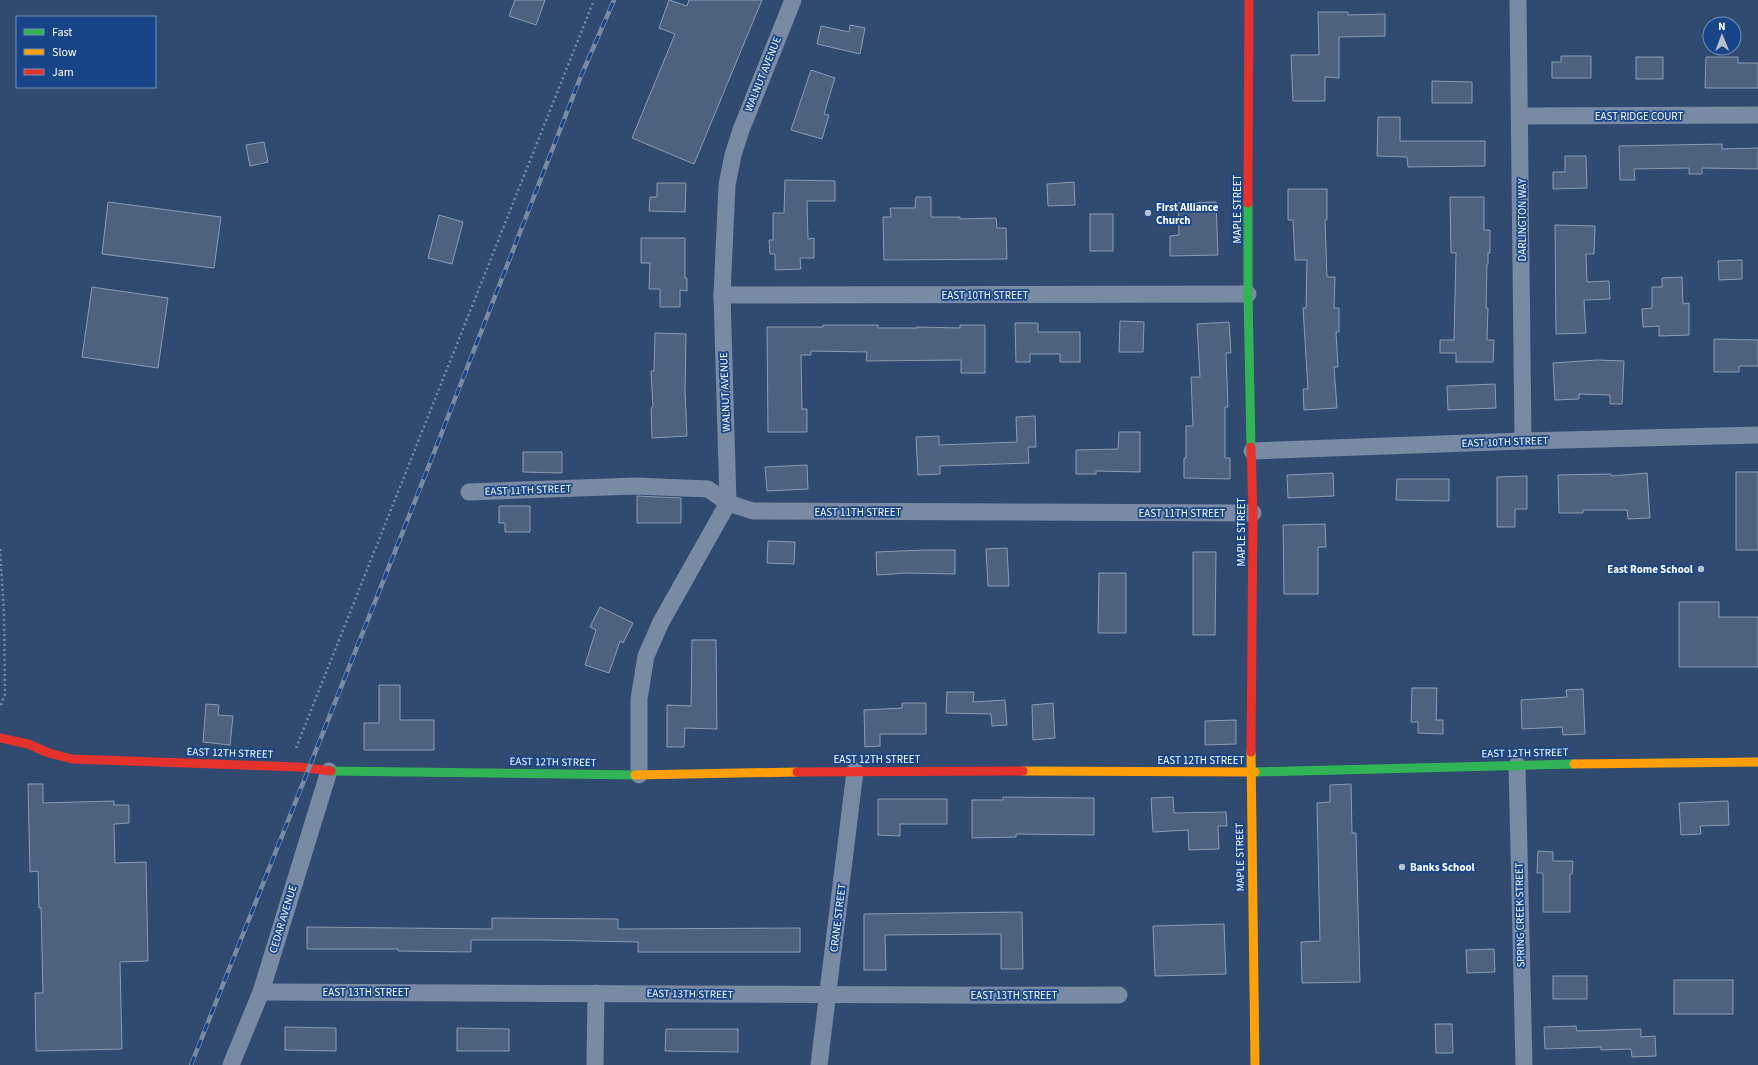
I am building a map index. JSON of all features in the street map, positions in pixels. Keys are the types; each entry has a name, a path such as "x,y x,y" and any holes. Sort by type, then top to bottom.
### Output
{"main road":[{"name":"MAPLE STREET","path":"1249,0 1248,294 1253,513 1251,772 1255,1065"},
{"name":"EAST 12TH STREET","path":"0,738 28,744 49,753 72,759 289,768 299,767 329,771 639,775 855,771 1251,772 1660,762 1758,762"}],"street":[{"name":"WALNUT AVENUE","path":"728,503 722,296 727,185 733,155 741,130 793,0"},
{"name":"DARLINGTON WAY","path":"1518,0 1521,116 1523,441"},
{"name":"EAST RIDGE COURT","path":"1521,116 1758,115"},
{"name":"EAST 10TH STREET","path":"722,296 1248,294"},
{"name":"EAST 10TH STREET","path":"1252,451 1523,441 1758,435"},
{"name":"EAST 11TH STREET","path":"469,492 636,486 708,489 728,503 753,511 1253,513"},
{"path":"639,775 639,707 646,656 661,622 728,503"},
{"name":"SPRING CREEK STREET","path":"1517,765 1524,1065"},
{"name":"CEDAR AVENUE","path":"231,1065 261,992 329,771"},
{"name":"CRANE STREET","path":"820,1065 855,771"},
{"name":"EAST 13TH STREET","path":"261,992 596,992 828,996 1119,995"},
{"path":"595,1065 596,992"}],"path":[{"path":"289,768 594,0"},
{"path":"0,549 4,613 5,694 0,707"}],"building":[{"path":"515,0 545,0 536,25 509,16"},
{"path":"669,0 687,6 689,0 762,0 694,164 632,138 675,34 659,28"},
{"path":"1318,12 1348,12 1348,15 1385,14 1385,36 1339,37 1339,78 1325,77 1325,101 1293,101 1291,55 1319,55"},
{"path":"850,25 865,28 860,54 817,44 821,26 849,32"},
{"path":"1561,56 1591,56 1591,78 1552,78 1552,62 1561,62"},
{"path":"1636,57 1663,57 1663,79 1636,79"},
{"path":"1706,57 1738,57 1738,63 1758,63 1758,88 1705,88"},
{"path":"811,70 835,78 824,114 829,115 822,139 791,130"},
{"path":"1432,81 1472,82 1472,103 1432,103"},
{"path":"1378,117 1400,117 1400,141 1485,141 1485,166 1408,167 1407,157 1377,156"},
{"path":"264,142 268,162 250,166 246,145"},
{"path":"1722,144 1722,149 1758,148 1758,169 1702,168 1702,174 1689,174 1689,168 1634,169 1635,180 1620,180 1619,146"},
{"path":"1565,156 1586,156 1587,188 1553,189 1553,172 1565,172"},
{"path":"785,180 835,181 835,201 807,201 808,239 814,238 814,258 800,258 801,269 775,270 775,254 770,254 769,240 773,240 773,213 784,213"},
{"path":"1074,182 1075,205 1048,206 1047,184"},
{"path":"657,183 686,183 685,212 649,211 650,197 657,197"},
{"path":"1288,189 1327,189 1327,220 1325,220 1327,277 1335,277 1334,308 1339,308 1339,332 1336,332 1338,367 1334,367 1337,408 1304,410 1303,389 1308,389 1303,308 1306,308 1307,260 1295,260 1293,220 1288,220"},
{"path":"916,197 931,197 931,217 960,217 960,219 996,218 997,228 1006,228 1007,259 884,260 883,217 891,217 890,208 915,208"},
{"path":"1450,197 1484,197 1484,230 1490,230 1490,253 1488,253 1487,264 1487,340 1494,340 1493,362 1456,362 1456,353 1440,353 1440,340 1454,340 1456,253 1451,253"},
{"path":"108,202 221,217 214,268 102,254"},
{"path":"1216,202 1218,255 1170,256 1170,236 1179,235 1178,203"},
{"path":"1090,214 1113,214 1113,251 1090,251"},
{"path":"439,215 463,222 452,264 428,258"},
{"path":"1555,225 1595,226 1594,254 1586,254 1587,282 1609,281 1610,299 1584,300 1586,333 1556,334"},
{"path":"641,238 685,238 685,278 687,278 687,291 680,290 680,307 660,307 660,289 649,289 650,263 641,263"},
{"path":"1742,260 1742,279 1719,280 1718,261"},
{"path":"1682,277 1683,304 1689,303 1689,335 1659,336 1659,326 1643,327 1642,309 1652,308 1652,287 1662,287 1662,278"},
{"path":"92,287 168,298 158,368 82,357"},
{"path":"1120,321 1144,322 1143,352 1119,352"},
{"path":"1229,322 1231,353 1226,353 1228,407 1225,407 1225,458 1230,458 1230,479 1184,478 1184,458 1186,458 1186,426 1193,426 1191,377 1200,377 1197,324"},
{"path":"1015,323 1038,323 1038,332 1080,332 1080,362 1060,362 1060,354 1030,354 1030,362 1016,362"},
{"path":"823,325 878,325 878,328 960,328 960,325 985,325 985,373 961,373 961,360 866,361 867,352 811,351 811,355 801,355 802,409 807,409 807,432 768,432 767,327 823,327"},
{"path":"655,333 686,334 685,391 687,436 652,438 651,408 653,407 651,371 654,371"},
{"path":"1714,339 1758,340 1758,366 1739,366 1739,372 1714,372"},
{"path":"1597,360 1624,361 1622,404 1610,404 1610,395 1579,394 1579,399 1555,400 1553,363"},
{"path":"1495,384 1496,408 1448,410 1447,386"},
{"path":"1035,416 1036,447 1028,447 1029,463 940,466 940,474 918,475 916,437 939,436 939,445 1017,442 1016,417"},
{"path":"1119,432 1140,432 1140,472 1096,471 1096,474 1076,474 1076,450 1118,449"},
{"path":"523,452 562,452 562,473 523,472"},
{"path":"807,465 808,489 767,491 765,467"},
{"path":"1736,472 1758,472 1758,550 1736,550"},
{"path":"1333,473 1334,496 1288,498 1287,475"},
{"path":"1647,473 1650,518 1628,519 1627,510 1583,510 1583,513 1559,513 1558,475 1611,474 1611,476"},
{"path":"1527,476 1527,509 1515,509 1515,527 1497,527 1497,477"},
{"path":"1397,479 1449,479 1449,501 1396,500"},
{"path":"637,496 681,498 681,523 637,523"},
{"path":"499,506 530,506 530,532 505,532 505,523 499,523"},
{"path":"1325,524 1326,547 1318,547 1318,594 1284,594 1283,525"},
{"path":"768,541 795,542 794,564 767,563"},
{"path":"1007,548 1009,586 988,586 986,549"},
{"path":"955,550 955,574 908,573 877,575 876,552"},
{"path":"1193,552 1216,552 1215,635 1193,635"},
{"path":"1099,573 1126,573 1126,633 1098,633"},
{"path":"1679,602 1719,602 1719,617 1758,617 1758,667 1679,667"},
{"path":"600,607 633,623 623,643 620,641 609,673 585,665 596,630 590,627"},
{"path":"692,640 716,640 717,729 685,728 684,747 667,747 667,705 691,706"},
{"path":"379,685 400,685 400,720 434,720 434,750 364,750 364,723 379,723"},
{"path":"1412,688 1437,688 1436,720 1443,720 1443,734 1418,733 1418,722 1411,722"},
{"path":"1583,689 1585,734 1563,735 1562,727 1522,729 1521,700 1567,697 1566,690"},
{"path":"947,692 974,692 973,702 1005,700 1007,725 992,726 991,714 946,713"},
{"path":"902,703 926,703 926,734 880,734 880,746 865,747 864,710 902,708"},
{"path":"1053,703 1055,738 1033,740 1032,705"},
{"path":"206,704 219,705 218,715 233,716 230,745 203,742"},
{"path":"1236,720 1236,744 1205,745 1205,721"},
{"path":"28,784 43,784 43,803 114,801 114,805 129,805 129,823 114,824 115,863 146,862 148,961 120,962 122,1049 36,1051 35,993 43,993 41,907 39,908 38,871 30,872"},
{"path":"1351,784 1352,833 1356,833 1360,982 1302,983 1301,942 1320,941 1317,803 1330,802 1330,785"},
{"path":"1003,797 1094,798 1094,835 1016,834 1016,837 972,838 972,800 1003,800"},
{"path":"1173,797 1174,813 1226,812 1227,826 1218,826 1219,849 1189,850 1188,830 1153,832 1151,798"},
{"path":"878,799 947,799 947,824 900,824 900,836 878,835"},
{"path":"1728,801 1729,825 1700,826 1701,834 1681,835 1679,803"},
{"path":"1538,851 1553,852 1553,861 1573,861 1572,874 1570,874 1570,912 1543,912 1543,873 1537,873"},
{"path":"1022,912 1023,969 1001,969 1001,934 885,935 886,970 864,970 864,914"},
{"path":"492,918 618,919 618,929 800,928 800,952 638,952 638,942 544,940 471,940 471,952 398,951 398,949 307,949 307,927 492,929"},
{"path":"1224,924 1226,974 1155,976 1153,926"},
{"path":"1494,949 1495,972 1467,973 1466,950"},
{"path":"1553,976 1587,976 1587,999 1553,999"},
{"path":"1674,980 1733,980 1733,1014 1674,1014"},
{"path":"1435,1024 1452,1024 1453,1053 1436,1053"},
{"path":"1576,1026 1577,1031 1641,1029 1641,1037 1655,1036 1656,1056 1632,1057 1631,1049 1601,1050 1601,1047 1545,1049 1544,1027"},
{"path":"285,1027 336,1028 336,1051 285,1050"},
{"path":"457,1028 509,1029 509,1051 457,1051"},
{"path":"666,1029 738,1029 738,1052 665,1051"}],"railway":[{"path":"191,1065 419,491 581,76 614,0"}],"traffic: fast":[{"path":"1248,203 1251,447"},
{"path":"1255,772 1574,764"},
{"path":"331,771 635,775"}],"traffic: slow":[{"path":"1251,752 1255,1065"},
{"path":"1574,764 1758,762"},
{"path":"1023,771 1255,772"},
{"path":"635,775 797,772"}],"traffic: jam":[{"path":"1248,203 1249,0"},
{"path":"1251,447 1253,513 1251,752"},
{"path":"0,738 28,744 49,753 72,759 299,767 331,771"},
{"path":"797,772 1023,771"}],"place":[{"name":"First Alliance Church","path":"1148,213"},
{"name":"East Rome School","path":"1701,569"},
{"name":"Banks School","path":"1402,867"}]}
